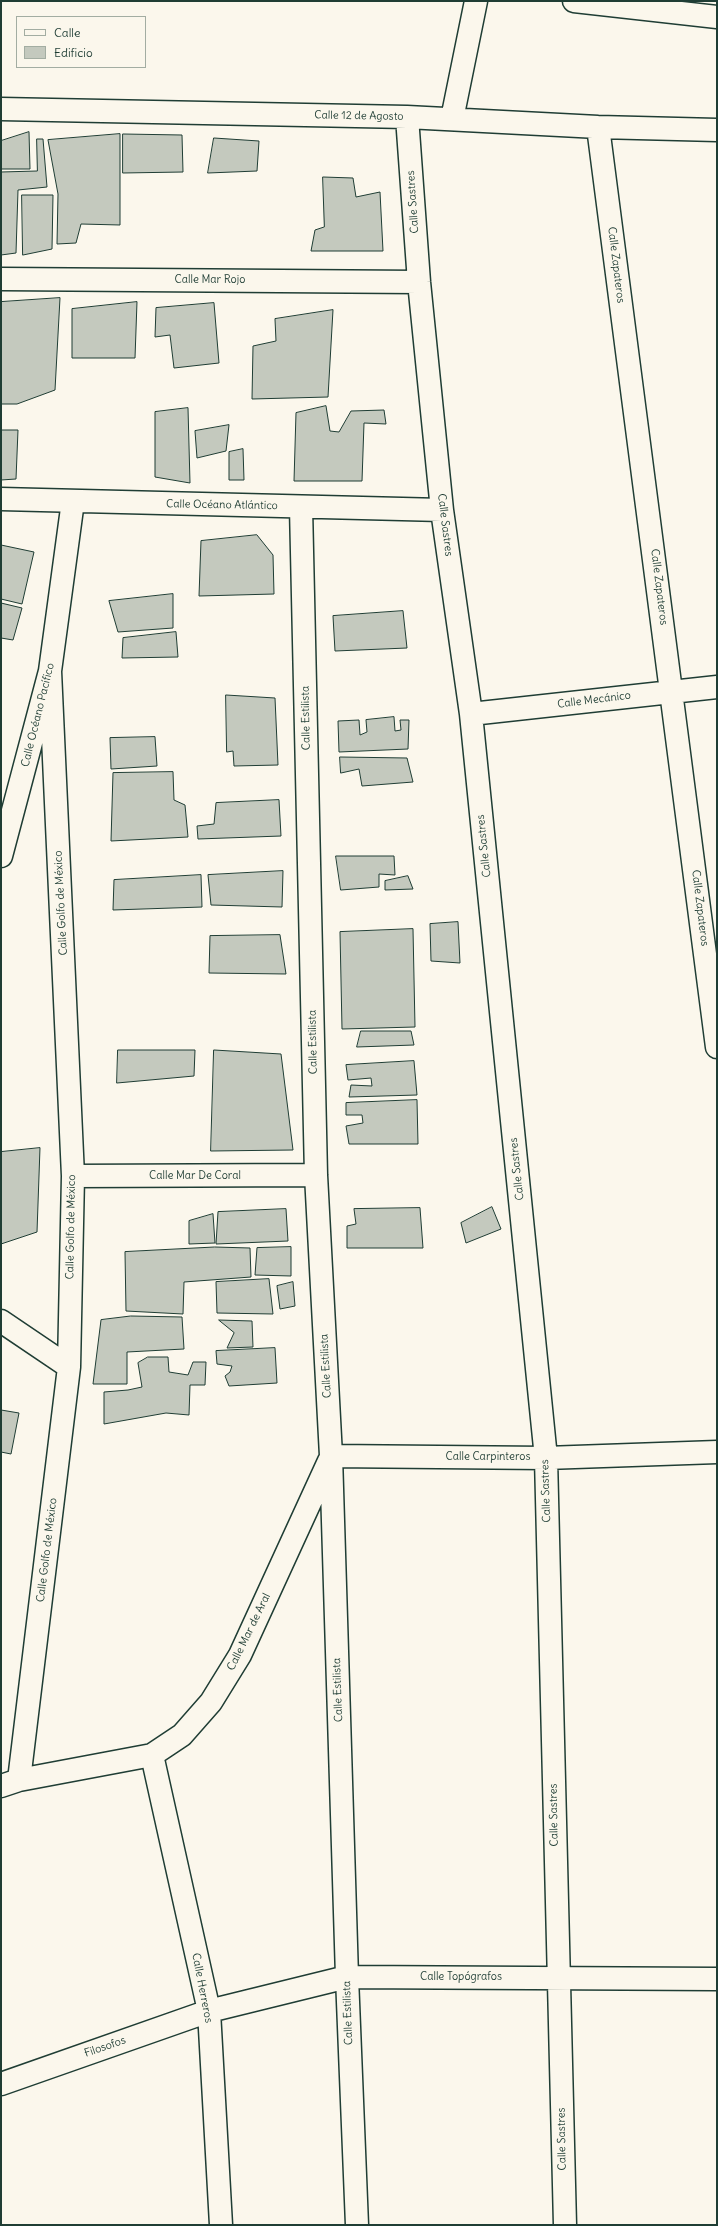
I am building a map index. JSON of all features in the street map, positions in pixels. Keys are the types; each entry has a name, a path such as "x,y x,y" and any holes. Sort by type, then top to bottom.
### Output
{"street":[{"path":"452,119 476,1"},
{"path":"574,1 614,3 717,17"},
{"name":"Calle 12 de Agosto","path":"1,109 407,117 717,130"},
{"name":"Calle Sastres","path":"407,117 419,282 442,510 471,714 546,1458 564,2225"},
{"name":"Calle Zapateros","path":"598,126 717,1047"},
{"name":"Calle Mar Rojo","path":"1,279 419,282"},
{"name":"Calle Océano Atlántico","path":"1,499 442,510"},
{"name":"Calle Océano Pacífico","path":"1,856 50,671 73,501"},
{"name":"Calle Estilista","path":"301,507 316,1175 331,1456 346,1977 357,2225"},
{"name":"Calle Golfo de México","path":"10,1783 69,1367 73,1176 50,671"},
{"name":"Calle Mecánico","path":"471,714 717,687"},
{"name":"Calle Mar De Coral","path":"73,1176 316,1175"},
{"path":"1,1321 69,1367"},
{"name":"Calle Carpinteros","path":"331,1456 546,1458 717,1452"},
{"name":"Calle Mar de Aral","path":"10,1783 152,1755 182,1736 211,1702 240,1655 331,1456"},
{"name":"Calle Herreros","path":"152,1755 209,2011 221,2225"},
{"name":"Calle Topógrafos","path":"209,2011 346,1977 717,1979"},
{"name":"Filosofos","path":"1,2084 209,2011"}],"building":[{"path":"29,132 30,169 1,169 1,141"},
{"path":"120,134 120,225 81,224 76,243 57,244 58,194 48,140"},
{"path":"123,134 182,135 183,172 123,173"},
{"path":"214,138 259,141 257,171 208,173"},
{"path":"37,139 43,139 47,187 18,190 16,253 1,255 1,172 37,171"},
{"path":"323,177 353,178 356,197 380,192 383,251 311,251 315,230 324,227"},
{"path":"22,195 53,195 52,249 23,255"},
{"path":"60,298 55,390 17,404 1,404 1,302"},
{"path":"137,302 135,358 72,358 72,309"},
{"path":"214,303 219,363 174,368 170,335 155,337 156,308"},
{"path":"333,310 328,397 252,399 253,346 276,341 275,319"},
{"path":"326,406 330,431 339,432 351,411 384,410 386,424 364,423 362,481 294,481 296,413"},
{"path":"188,408 190,483 155,477 155,412"},
{"path":"229,425 226,451 197,458 195,431"},
{"path":"1,430 18,430 16,479 1,480"},
{"path":"243,449 244,480 229,480 229,452"},
{"path":"257,535 273,555 274,594 199,596 201,541"},
{"path":"1,545 34,552 22,604 1,599"},
{"path":"173,594 173,628 118,632 109,601"},
{"path":"1,603 22,608 13,640 1,638"},
{"path":"403,611 407,648 335,651 333,616"},
{"path":"176,632 178,657 122,658 123,638"},
{"path":"226,695 275,698 278,765 234,766 233,751 227,752"},
{"path":"394,717 395,731 401,730 400,720 409,720 408,749 339,752 338,721 359,720 360,735 367,732 366,720"},
{"path":"155,737 157,766 111,769 110,738"},
{"path":"340,757 407,758 413,782 362,786 359,769 341,773"},
{"path":"173,772 174,800 185,805 188,837 111,841 113,773"},
{"path":"279,800 281,836 198,839 197,826 214,824 216,803"},
{"path":"336,856 394,856 395,875 379,874 379,887 341,890"},
{"path":"283,871 282,907 211,905 208,875"},
{"path":"201,875 202,907 113,910 114,880"},
{"path":"408,876 413,889 385,890 385,881"},
{"path":"458,922 460,963 431,961 430,924"},
{"path":"413,929 415,1027 342,1029 340,932"},
{"path":"280,935 286,974 209,973 210,936"},
{"path":"361,1031 411,1031 414,1045 357,1047"},
{"path":"118,1050 195,1050 194,1076 117,1083"},
{"path":"214,1050 281,1054 293,1150 211,1151"},
{"path":"414,1061 417,1095 349,1097 351,1085 372,1086 371,1078 348,1080 346,1065"},
{"path":"417,1100 418,1144 349,1144 346,1126 363,1123 362,1115 346,1115 346,1103"},
{"path":"40,1148 37,1232 1,1244 1,1152"},
{"path":"492,1207 501,1229 466,1243 461,1223"},
{"path":"420,1208 423,1248 347,1248 347,1226 356,1224 354,1209"},
{"path":"286,1209 288,1241 216,1244 218,1212"},
{"path":"213,1214 215,1243 189,1244 189,1221"},
{"path":"215,1247 250,1248 251,1277 184,1282 183,1314 126,1311 125,1252"},
{"path":"291,1247 291,1276 255,1275 257,1248"},
{"path":"269,1279 273,1314 217,1313 216,1282"},
{"path":"293,1282 295,1306 280,1309 277,1286"},
{"path":"131,1316 182,1317 184,1349 127,1352 127,1384 93,1384 101,1320"},
{"path":"219,1320 252,1321 253,1347 227,1348 234,1333"},
{"path":"275,1348 277,1383 229,1386 225,1376 230,1372 232,1366 217,1364 216,1351"},
{"path":"148,1357 168,1357 169,1372 188,1375 193,1362 206,1362 205,1385 190,1385 189,1415 166,1413 104,1424 104,1392 142,1387 138,1363"},
{"path":"1,1410 19,1413 11,1454 1,1452"}]}
